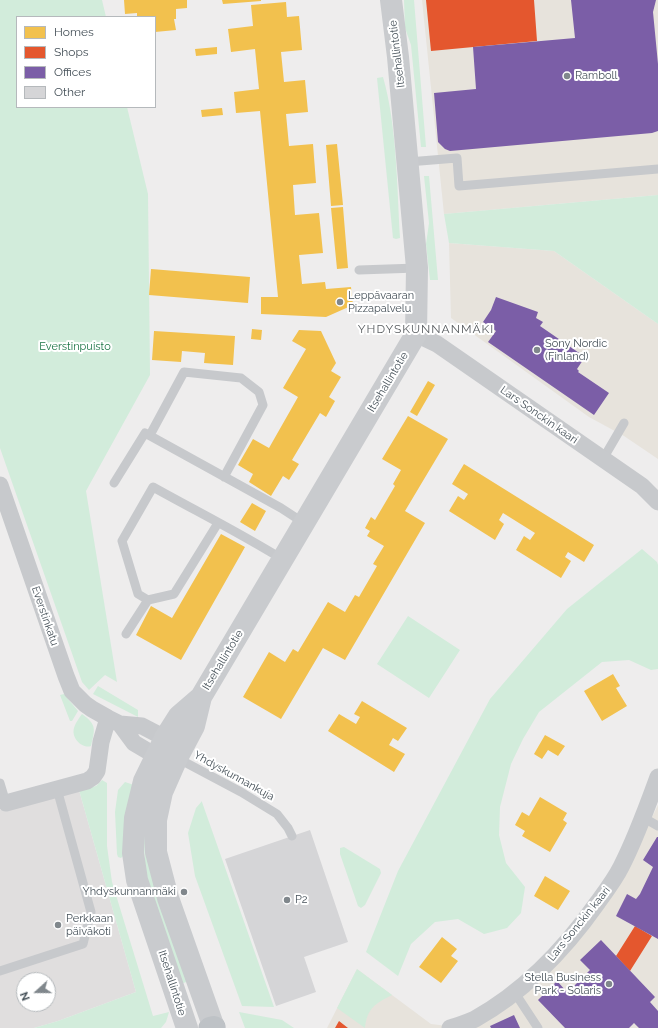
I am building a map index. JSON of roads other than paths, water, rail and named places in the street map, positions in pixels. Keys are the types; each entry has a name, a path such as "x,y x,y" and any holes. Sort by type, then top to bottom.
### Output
{"main road":[{"name":"Itsehallintotie","path":"213,1028 168,898 156,852 156,820 162,792 166,751 179,716 201,697 416,334 416,268 398,57 391,0"},
{"name":"Itsehallintotie","path":"166,751 144,781 135,818 133,853 137,880 187,1028"}],"street":[{"name":"Lars Sonckin kaari","path":"416,334 437,344 642,486 658,502"},
{"name":"Everstinkatu","path":"0,485 4,509 72,691 85,704 114,721 142,726 166,751"},
{"path":"6,803 87,781 93,777 96,771 101,742 114,721"},
{"name":"Lars Sonckin kaari","path":"450,1028 474,1019 515,993 538,973 586,920 612,884 621,866 651,822 658,777"}],"lane":[{"path":"407,163 457,158 459,186 658,169"},
{"path":"359,270 416,268"},
{"path":"150,435 184,372 241,378 259,392 263,405 224,476"},
{"path":"603,459 624,423"},
{"path":"114,483 145,433 282,508 304,523"},
{"path":"218,523 174,594 148,600 138,594 122,541 153,487 259,545 282,560"},
{"path":"126,634 148,600"},
{"name":"Yhdyskunnankuja","path":"166,751 242,792 277,814 288,828 292,836"},
{"path":"0,783 6,803"},
{"path":"0,971 83,944 91,912 57,789"},
{"path":"515,993 538,1028"}],"place":[{"name":"Ramboll","path":"567,76"},
{"name":"Leppävaaran Pizzapalvelu","path":"340,302"},
{"name":"Sony Nordic (Finland)","path":"537,350"},
{"name":"Yhdyskunnanmäki","path":"184,892"},
{"name":"P2","path":"287,900"},
{"name":"Perkkaan päiväkoti","path":"58,925"},
{"name":"Stella Business Park - Solaris","path":"609,984"}],"district":[{"name":"YHDYSKUNNANMÄKI","path":"426,329"}],"park label":[{"name":"Everstinpuisto","path":"75,347"}]}
